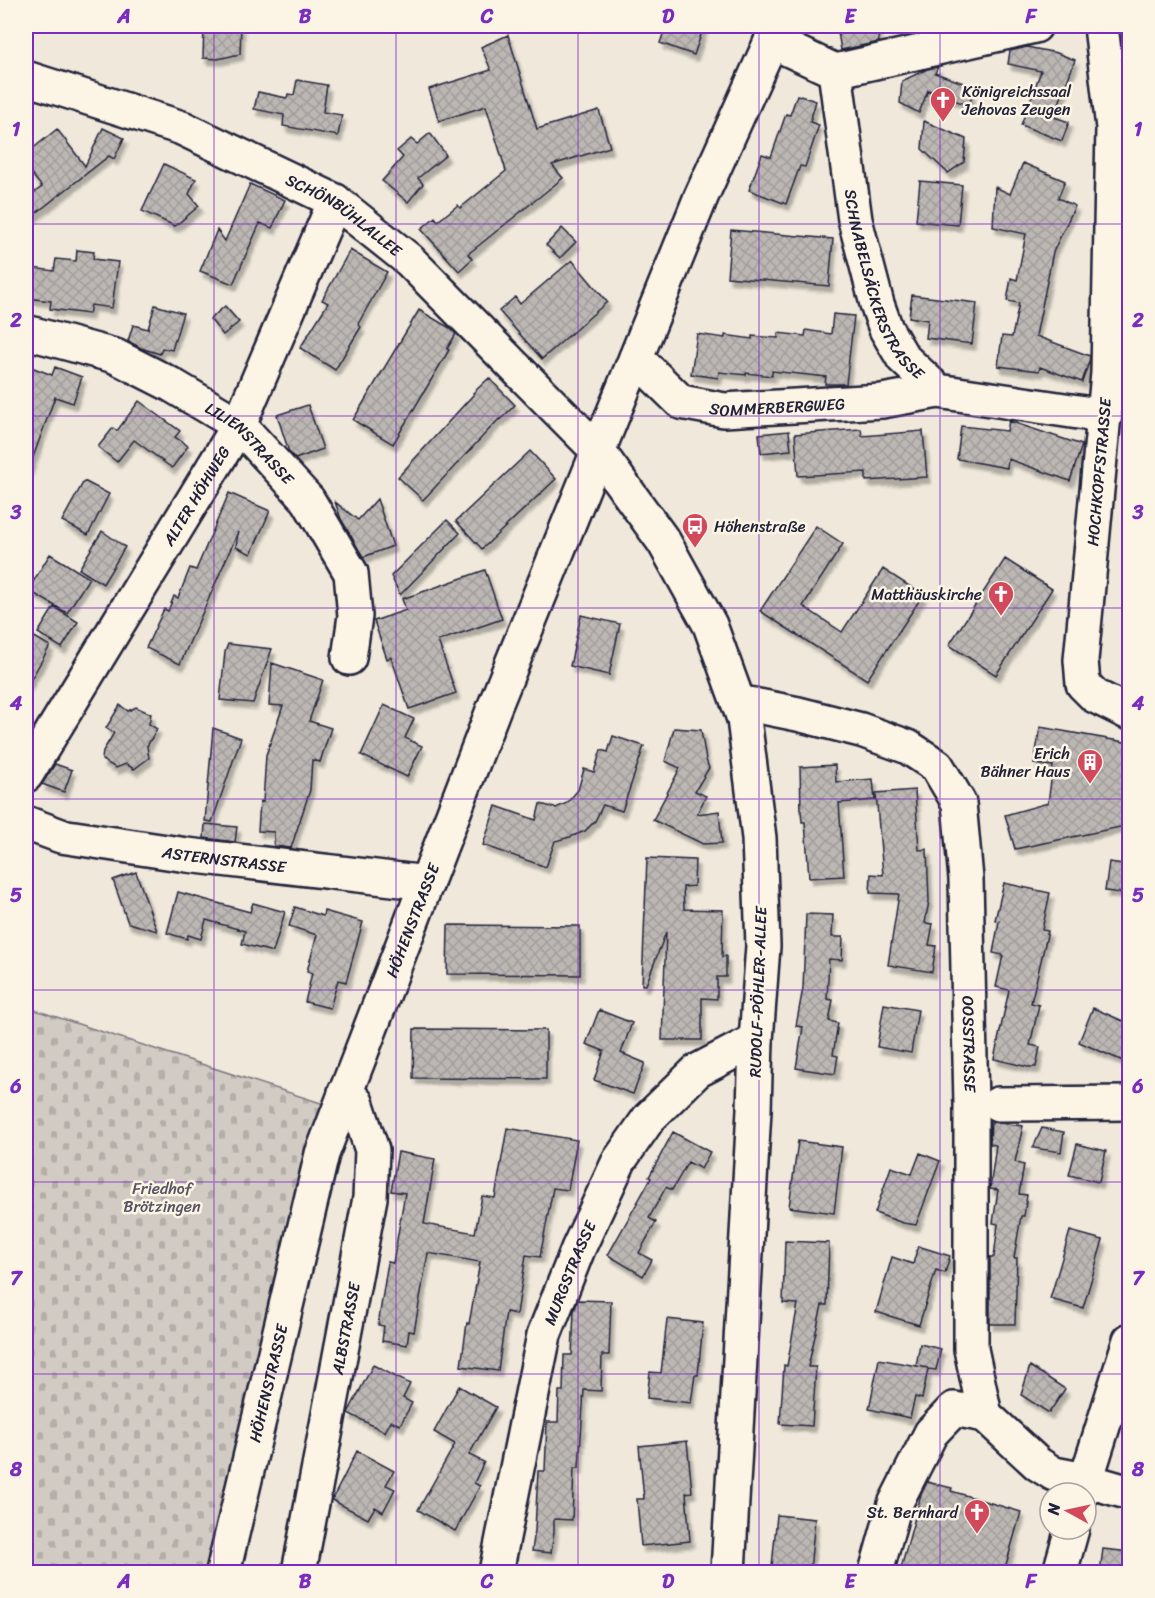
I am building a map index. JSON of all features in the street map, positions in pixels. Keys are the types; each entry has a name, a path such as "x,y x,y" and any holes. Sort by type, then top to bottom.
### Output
{"street":[{"path":"775,33 835,71 1035,26"},
{"name":"HOCHKOPFSTRASSE","path":"1101,26 1113,128 1108,373 1081,660 1083,684 1095,696 1130,712"},
{"name":"HÖHENSTRASSE","path":"223,1572 322,1154 494,708 701,197 775,33"},
{"name":"SCHNABELSÄCKERSTRASSE","path":"835,71 855,220 877,304 886,329 903,358 938,391 1105,416"},
{"name":"SCHÖNBÜHLALLEE","path":"26,78 182,128 335,201 409,260 598,451"},
{"name":"ALTER HÖHWEG","path":"26,775 239,425 335,201"},
{"name":"LILIENSTRASSE","path":"26,332 115,356 170,384 239,425 308,500 351,573 356,616 349,658"},
{"name":"SOMMERBERGWEG","path":"636,358 681,402 723,410 882,401 938,391"},
{"name":"RUDOLF-PÖHLER-ALLEE","path":"598,451 663,542 710,625 744,719 759,838 763,946 728,1572"},
{"name":"OOSSTRASSE","path":"738,702 861,730 908,747 937,766 959,803 966,879 971,1105 972,1349 985,1415"},
{"name":"ASTERNSTRASSE","path":"26,823 61,836 188,855 427,883"},
{"name":"MURGSTRASSE","path":"496,1572 544,1335 578,1249 619,1161 649,1118 697,1071 756,1040"},
{"name":"ALBSTRASSE","path":"299,1572 370,1198 372,1150 356,1102 345,1092"},
{"path":"998,1104 1130,1103"},
{"path":"1086,1481 1130,1340"},
{"path":"876,1572 895,1504 931,1433 954,1409 985,1415 1038,1464 1072,1481"},
{"path":"1098,1488 1130,1493"},
{"path":"1060,1572 1069,1541"}],"green space":[{"name":"Friedhof Brötzingen","path":"26,1007 324,1104 214,1572 26,1572"}],"building":[{"path":"204,26 241,26 240,54 218,59 203,58"},
{"path":"666,26 704,26 694,55 660,43"},
{"path":"837,26 877,26 879,42 841,50"},
{"path":"508,35 537,129 599,110 610,147 552,165 563,178 468,254 472,259 459,271 421,229 435,217 438,221 458,205 460,208 506,171 486,106 439,121 429,89 491,70 481,47"},
{"path":"1027,47 1057,53 1075,60 1054,117 1069,122 1062,141 1021,125 1041,71 1008,64 1010,51"},
{"path":"938,67 935,73 972,86 970,106 928,90 919,113 900,103 902,81 927,69"},
{"path":"297,80 327,85 323,112 342,115 338,136 283,126 284,115 254,109 258,92 287,98 288,94 294,95"},
{"path":"797,95 816,101 810,122 819,125 805,167 800,166 786,204 749,190 762,154 771,157 786,114 790,115"},
{"path":"924,121 966,139 964,162 948,173 922,149"},
{"path":"103,128 124,138 114,159 109,156 26,221 26,198 42,187 26,167 26,154 57,129 85,166"},
{"path":"430,133 446,155 418,178 423,184 408,202 382,181 403,157 397,151 411,139 417,144"},
{"path":"1023,163 1065,181 1058,198 1075,206 1053,252 1036,336 1090,356 1082,382 1040,367 1039,371 998,366 1002,336 1012,337 1019,303 1007,301 1011,278 1017,280 1026,234 993,227 995,187 1010,194"},
{"path":"164,164 196,179 189,194 199,206 175,226 142,211"},
{"path":"920,181 962,185 958,225 916,221"},
{"path":"250,184 285,200 272,228 260,223 233,284 200,271 217,230 225,241"},
{"path":"562,228 576,242 560,258 546,245"},
{"path":"731,230 833,239 829,286 727,277"},
{"path":"77,250 94,252 93,259 118,262 112,308 91,305 89,314 50,309 51,301 26,298 26,267 54,271 56,259 76,261"},
{"path":"350,250 387,272 358,324 361,327 335,370 300,348 328,303 322,300"},
{"path":"572,260 607,302 542,359 499,311 515,297 520,304"},
{"path":"912,295 977,303 972,344 926,338 928,320 909,317"},
{"path":"155,305 183,313 172,350 162,348 160,354 128,341 133,325 148,329"},
{"path":"225,306 239,322 223,335 210,319"},
{"path":"419,310 456,334 447,349 449,350 393,444 353,420"},
{"path":"833,314 854,316 846,384 825,384 826,377 772,371 772,376 719,372 718,378 691,374 697,334 752,339 752,336 778,338 778,333 805,336 806,330 831,334"},
{"path":"26,365 52,375 55,367 82,377 73,403 55,397 28,471 26,471"},
{"path":"489,378 515,405 423,500 398,477"},
{"path":"139,401 180,431 175,437 188,446 172,468 134,440 117,462 98,447 113,428 117,431"},
{"path":"308,405 323,449 295,459 289,452 277,415"},
{"path":"1009,421 1082,445 1070,481 1008,459 1007,468 957,459 961,426 1007,431"},
{"path":"861,429 862,436 923,431 927,477 866,481 866,472 798,476 795,434"},
{"path":"789,431 791,450 761,453 759,434"},
{"path":"530,451 556,479 482,549 456,521"},
{"path":"84,481 109,494 88,535 62,521"},
{"path":"229,493 270,511 251,554 236,547 238,532 180,664 146,648 164,609 168,611 174,596 178,598 190,568 196,570"},
{"path":"377,499 393,546 363,557 341,519 335,502 358,520"},
{"path":"447,520 460,533 400,595 391,576"},
{"path":"816,526 843,544 803,606 842,632 883,569 923,595 867,680 760,611"},
{"path":"102,531 125,547 103,584 79,569"},
{"path":"50,554 89,578 67,613 28,590"},
{"name":"Matthäuskirche","path":"1005,559 1052,589 996,675 949,645"},
{"path":"485,570 502,619 438,641 456,693 409,709 391,657 387,659 374,621 406,610 402,599"},
{"path":"54,607 78,622 62,648 38,633"},
{"path":"581,615 620,624 609,675 570,666"},
{"path":"26,632 50,646 26,688"},
{"path":"228,644 272,649 253,703 220,700 225,652"},
{"path":"272,663 323,680 309,721 331,728 320,762 312,760 310,790 291,848 274,846 274,832 258,831 260,801 263,802 266,755 283,706 269,705"},
{"path":"120,705 128,711 136,707 151,714 149,724 157,729 147,746 149,758 134,769 126,764 116,768 102,760 103,751 114,733 106,728"},
{"path":"384,705 414,719 405,738 422,746 407,777 361,755"},
{"name":"Erich Bähner Haus","path":"1040,727 1130,743 1130,825 1015,849 1005,815 1048,803 1053,766 1034,764"},
{"path":"213,728 241,738 212,822 205,821"},
{"path":"674,728 701,730 709,768 695,791 706,796 697,814 719,811 722,843 703,844 653,820 680,768 665,761"},
{"path":"613,736 644,746 622,811 603,805 595,821 585,831 555,841 546,867 483,845 496,806 536,820 540,804 556,808 567,803 578,790 584,769 594,772 601,750 608,752"},
{"path":"55,764 72,770 64,792 42,784"},
{"path":"835,765 836,782 873,779 875,800 839,803 844,876 809,878 805,822 802,822 801,811 800,767"},
{"path":"915,790 919,850 927,849 929,901 925,923 933,924 929,945 936,946 932,972 888,965 899,894 870,893 871,874 883,875 876,793"},
{"path":"205,824 237,827 235,842 204,838"},
{"path":"647,858 695,860 694,886 683,887 684,909 723,910 722,957 726,956 726,977 717,977 717,999 702,998 702,1040 662,1040 666,932 646,985 642,985"},
{"path":"1109,862 1130,865 1130,894 1105,891"},
{"path":"136,872 157,931 128,923 113,880"},
{"path":"1004,883 1050,893 1042,930 1048,931 1031,1003 1039,1005 1030,1045 1040,1047 1036,1067 994,1059 1009,990 996,987 1003,955 993,953 999,921 995,920"},
{"path":"178,892 250,912 253,903 285,912 273,952 242,944 245,931 206,920 201,939 188,935 187,939 167,933"},
{"path":"295,907 323,916 324,911 363,922 346,982 338,980 330,1008 305,1002 312,973 307,971 317,935 289,926"},
{"path":"806,914 833,915 832,937 843,937 842,960 829,959 827,999 833,1000 829,1021 838,1023 833,1055 838,1056 835,1074 796,1068 803,1027 796,1026 803,988"},
{"path":"448,925 580,926 580,975 447,974"},
{"path":"884,1004 918,1010 911,1053 877,1047"},
{"path":"1093,1008 1130,1024 1130,1064 1079,1042"},
{"path":"599,1010 632,1023 621,1053 645,1063 633,1094 594,1080 604,1051 586,1044"},
{"path":"414,1029 546,1030 546,1079 413,1078"},
{"path":"991,1122 1023,1126 1015,1162 1024,1165 1019,1194 1027,1195 1014,1258 1017,1258 1015,1324 990,1324 990,1257 994,1257 998,1224 993,1223 998,1190 990,1189 996,1145 990,1144"},
{"path":"507,1128 577,1140 568,1190 553,1188 540,1257 526,1255 517,1314 506,1312 498,1371 461,1366 467,1323 469,1324 480,1262 428,1253 414,1332 409,1331 407,1345 382,1341 384,1326 378,1325 388,1262 393,1263 405,1193 391,1191 398,1152 435,1159 424,1224 475,1233 482,1196 495,1198"},
{"path":"1042,1128 1064,1132 1061,1152 1033,1148"},
{"path":"673,1132 710,1152 701,1169 688,1162 672,1190 666,1187 649,1218 656,1222 639,1253 652,1260 643,1276 608,1255 651,1178 649,1177"},
{"path":"798,1141 842,1147 834,1213 789,1207"},
{"path":"1077,1144 1106,1151 1099,1182 1069,1175"},
{"path":"920,1153 940,1161 916,1225 875,1213 891,1167 912,1174"},
{"path":"1070,1231 1103,1240 1083,1308 1050,1299"},
{"path":"785,1241 829,1243 827,1305 822,1305 808,1367 816,1367 812,1426 780,1424 784,1365 787,1366 798,1304 783,1303"},
{"path":"918,1246 950,1256 945,1273 936,1270 919,1325 876,1312 892,1257 913,1264"},
{"path":"578,1300 611,1301 609,1355 602,1355 601,1391 584,1390 579,1468 574,1468 572,1520 554,1519 551,1553 532,1551 538,1471 545,1471 547,1422 558,1422 559,1391 563,1391 564,1355 572,1355 574,1311"},
{"path":"667,1319 703,1323 698,1375 695,1375 691,1403 647,1398 650,1372 661,1373"},
{"path":"920,1344 941,1349 936,1370 928,1369 922,1399 915,1397 910,1418 869,1409 879,1359 916,1366"},
{"path":"373,1365 410,1384 403,1398 412,1403 400,1425 391,1421 385,1432 348,1413"},
{"path":"1030,1366 1065,1389 1049,1413 1021,1395"},
{"path":"459,1386 496,1407 469,1455 484,1462 474,1483 480,1486 455,1531 418,1510 455,1444 434,1432"},
{"path":"687,1441 692,1492 686,1493 690,1541 641,1546 637,1499 644,1499 639,1446"},
{"path":"357,1451 394,1471 386,1485 395,1489 383,1512 375,1507 368,1519 332,1500"},
{"name":"St. Bernhard","path":"927,1482 952,1488 951,1491 1021,1512 1004,1572 900,1572 921,1495"},
{"path":"777,1515 815,1519 810,1570 772,1566"},
{"path":"1103,1549 1130,1552 1130,1572 1100,1572"}],"place":[{"name":"Königreichssaal Jehovas Zeugen","path":"943,123"},
{"name":"Höhenstraße","path":"695,549"},
{"name":"Matthäuskirche","path":"1001,617"},
{"name":"Erich Bähner Haus","path":"1090,785"},
{"name":"St. Bernhard","path":"977,1535"}]}
